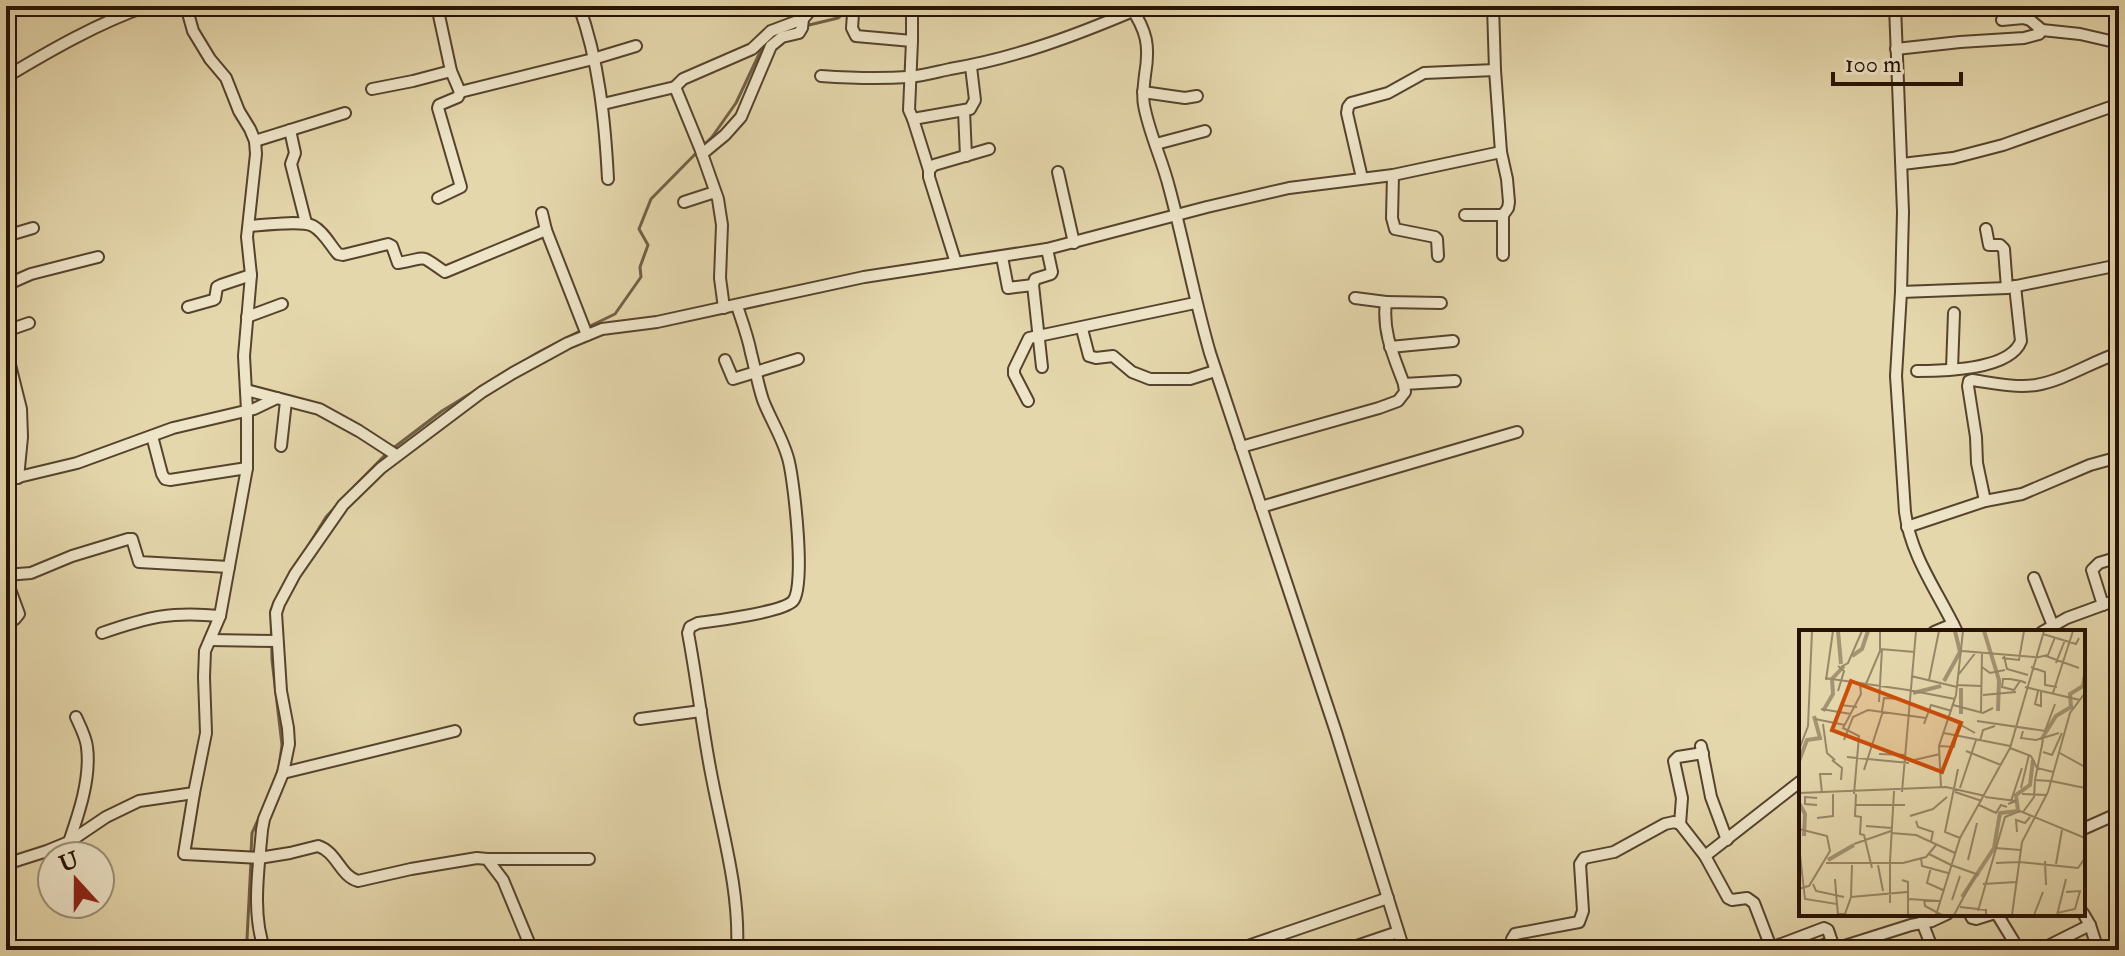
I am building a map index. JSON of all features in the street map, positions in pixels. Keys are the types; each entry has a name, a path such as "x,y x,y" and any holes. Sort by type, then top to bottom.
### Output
{"street":[{"path":"6,77 111,20 147,6"},
{"path":"186,6 193,31 226,78 255,141 256,154 247,237 251,275 244,356 247,468 220,616 204,660 206,733 184,854 255,858 318,846 330,852 350,879 358,881 477,858 589,859"},
{"path":"437,6 451,71 460,92"},
{"path":"579,6 586,24 603,104 608,179"},
{"path":"603,104 675,87 683,79 754,48 774,35 799,33 810,11 818,6"},
{"path":"915,6 912,11 909,110 956,263"},
{"path":"1493,6 1501,152 1509,202 1503,215 1503,255"},
{"path":"1895,6 1902,164 1901,292 1896,376 1907,527 1919,561 1955,628"},
{"path":"821,76 911,77 971,67 1076,35 1132,8 1147,39 1149,53 1143,92 1148,122 1177,215 1195,303 1404,950"},
{"path":"849,10 853,32 912,41"},
{"path":"2002,20 2023,18 2042,30 2119,43"},
{"path":"1896,49 2024,38 2039,34 2042,30"},
{"path":"701,151 725,135 741,117 774,35"},
{"path":"438,198 461,187 439,105 458,97 460,92 636,46"},
{"path":"913,119 970,109 975,100 971,67"},
{"path":"1362,178 1347,113 1351,103 1388,93 1424,73 1495,70"},
{"path":"372,89 451,71"},
{"path":"675,87 715,192 722,225 720,278 724,308"},
{"path":"1143,92 1185,98 1197,96"},
{"path":"1902,164 1971,154 2119,104"},
{"path":"964,111 966,156"},
{"path":"255,141 345,113"},
{"path":"290,130 295,153 291,164 306,223"},
{"path":"1156,144 1205,131"},
{"path":"929,170 934,165 989,149"},
{"path":"265,950 257,920 255,858 264,819 283,773 289,736 273,641 279,604 295,574 343,505 391,452 482,392 584,331 657,322 864,277 1047,249 1289,188 1393,175 1501,152"},
{"path":"1058,172 1074,243"},
{"path":"1393,175 1392,218 1395,229 1435,237 1438,256"},
{"path":"684,202 715,192"},
{"path":"542,213 584,331"},
{"path":"1465,215 1503,215"},
{"path":"249,226 306,223 322,233 338,254 390,244 398,263 426,258 445,272 546,230"},
{"path":"6,236 33,228"},
{"path":"1917,371 1993,363 2020,345 2004,249 2000,245 1989,245 1986,229"},
{"path":"1042,367 1033,285 1035,279 1052,272 1047,249"},
{"path":"6,285 31,274 98,257"},
{"path":"1002,257 1008,288 1033,285"},
{"path":"1901,292 2011,287 2119,265"},
{"path":"188,307 215,299 217,287 251,275"},
{"path":"1355,298 1441,303"},
{"path":"1241,447 1379,408 1402,397 1404,384 1385,325 1386,302"},
{"path":"1028,401 1014,369 1029,338 1195,303"},
{"path":"247,317 282,304"},
{"path":"737,306 764,402 773,418 791,470 799,575 796,593 787,604 747,615 698,623 690,627 688,633 709,764 732,870 737,950"},
{"path":"1952,369 1954,313"},
{"path":"6,331 29,323"},
{"path":"1082,329 1089,356 1111,356 1143,377 1190,379 1215,371"},
{"path":"1390,347 1453,341"},
{"path":"6,349 21,409 18,478"},
{"path":"1985,501 1977,463 1969,381 2035,385 2119,353"},
{"path":"725,360 733,379 798,359"},
{"path":"1404,384 1455,381"},
{"path":"246,390 319,409 391,452"},
{"path":"6,480 77,463 173,428 282,399"},
{"path":"281,446 282,399"},
{"path":"1261,507 1517,432"},
{"path":"152,436 165,479 247,468"},
{"path":"1907,527 1985,501 2022,494 2090,465 2119,457"},
{"path":"6,623 19,614 7,572 31,573 72,556 128,539 134,542 139,562 229,567"},
{"path":"2103,605 2092,570 2099,563 2119,557"},
{"path":"2034,578 2048,630 2067,618 2119,599"},
{"path":"102,633 162,615 220,616"},
{"path":"210,640 273,641"},
{"path":"640,719 701,711"},
{"path":"70,840 82,803 86,774 87,746 76,717"},
{"path":"283,773 455,731"},
{"path":"1680,824 1682,798 1674,760 1702,750 1711,797 1727,840"},
{"path":"1705,856 1799,782"},
{"path":"72,840 106,817 139,801 194,793"},
{"path":"2085,828 2119,813"},
{"path":"1512,950 1512,939 1519,932 1579,922 1583,911 1580,864 1584,858 1614,852 1674,822 1680,824 1705,856 1728,898 1747,898 1754,903 1771,949 1824,928 1828,930 1834,947"},
{"path":"6,864 36,854"},
{"path":"487,859 503,880 532,950"},
{"path":"1236,950 1388,898"},
{"path":"1809,950 1834,947 1942,916"},
{"path":"1995,916 2019,950"},
{"path":"2085,916 2098,950"},
{"path":"1922,922 1933,950"},
{"path":"2040,950 2090,925"},
{"path":"1345,950 1398,932"}],"waterway":[{"path":"876,6 893,13 901,6"},
{"path":"805,26 838,18 846,11"},
{"path":"588,327 615,314 641,277 640,267 648,245 639,229 651,199 712,137 736,103 761,50 776,34"},
{"path":"511,369 582,330"},
{"path":"392,449 442,411 481,387"},
{"path":"344,497 386,454"},
{"path":"300,559 326,517 339,503"},
{"path":"270,793 279,768 282,745 272,660 271,610 274,604"},
{"path":"251,853 252,833 262,811"},
{"path":"251,861 247,939 255,950"}]}
